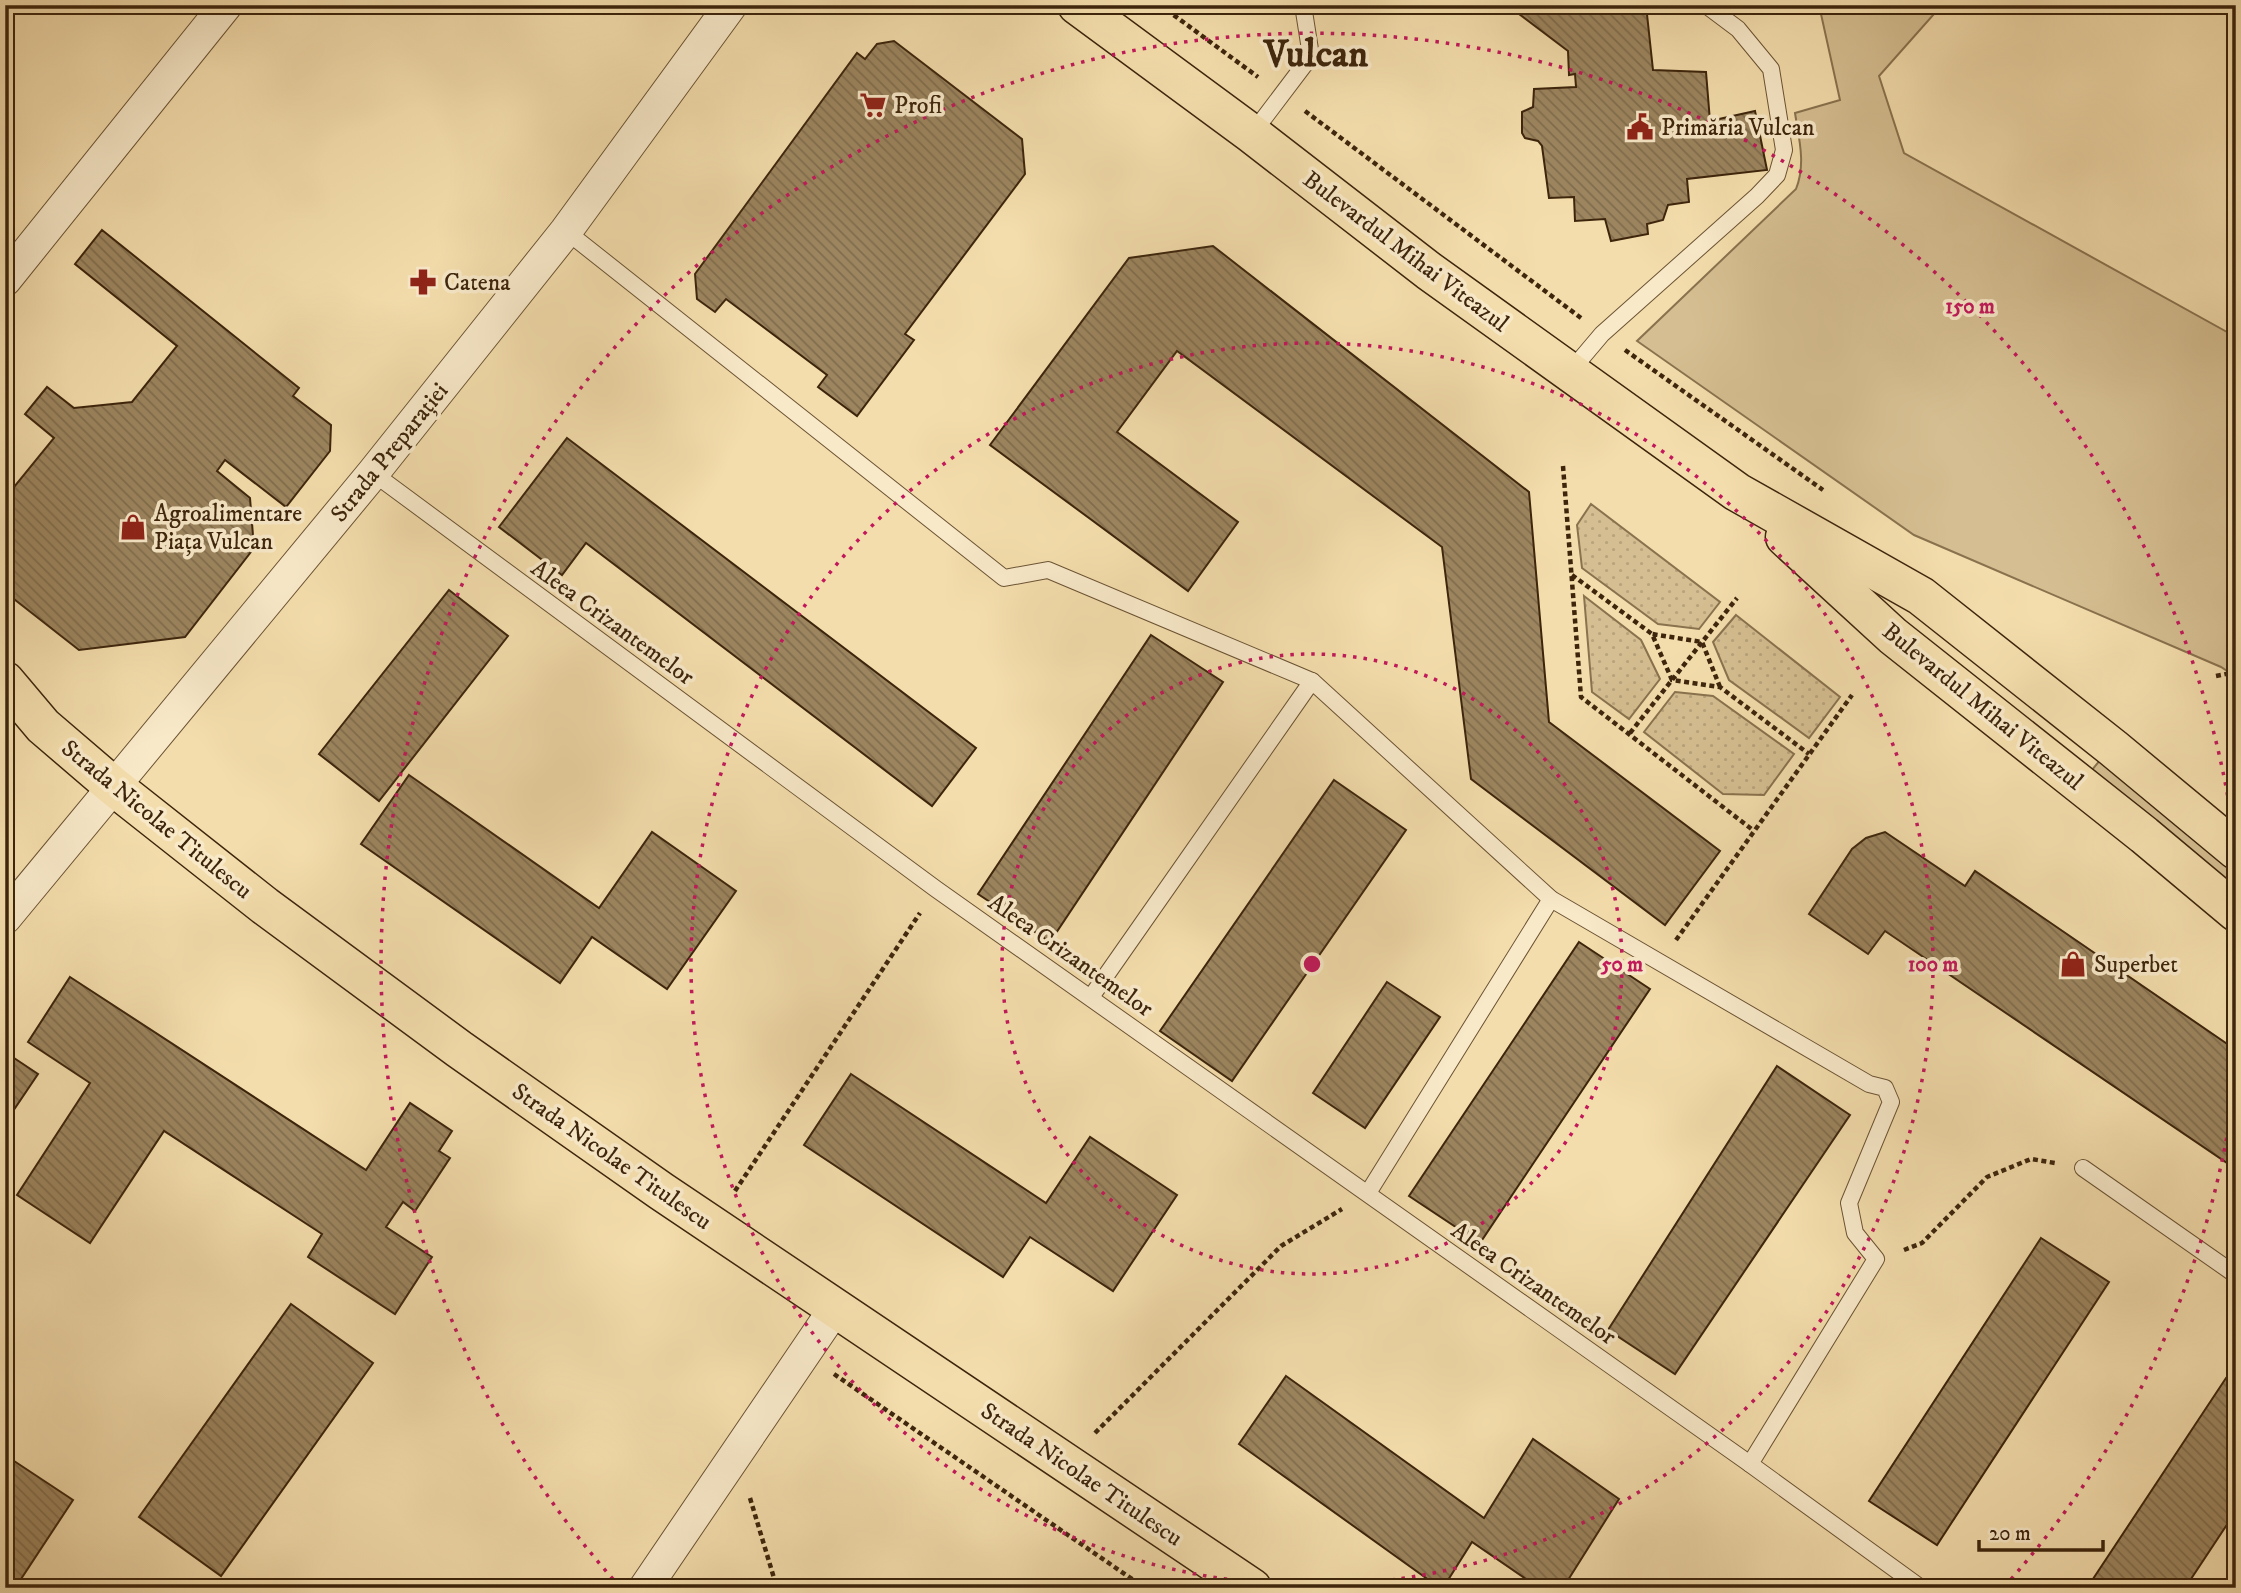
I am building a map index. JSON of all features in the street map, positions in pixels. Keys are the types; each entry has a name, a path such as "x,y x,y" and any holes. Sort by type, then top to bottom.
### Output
{"main road":[{"name":"Bulevardul Mihai Viteazul","path":"1077,5 1252,134 1429,271 1737,492 1921,596 2113,748 2236,850"},
{"name":"Bulevardul Mihai Viteazul","path":"1737,492 1892,636 2144,835 2236,912"},
{"name":"Strada Nicolae Titulescu","path":"5,681 43,726 113,786 265,906 448,1041 712,1225 1252,1588"}],"street":[{"path":"5,279 226,5"},
{"name":"Strada Preparației","path":"5,918 373,473 566,231 731,5"},
{"path":"645,1588 836,1307"}],"lane":[{"path":"1252,134 1311,56 1303,5"},
{"path":"1569,373 1602,334 1777,175 1784,150 1771,68 1738,29 1706,5"},
{"path":"566,231 1004,578 1048,570 1312,681 1551,899 1869,1084 1885,1088 1891,1102 1849,1203 1855,1233 1876,1259 1750,1464"},
{"name":"Aleea Crizantemelor","path":"373,473 936,889 1750,1464 1921,1588"},
{"path":"1091,997 1312,681"},
{"path":"1368,1193 1551,899"},
{"path":"2083,1168 2236,1275"}],"path":[{"path":"1160,5 1602,334 1827,493"},
{"path":"1563,466 1581,697 1754,831"},
{"path":"1572,575 1652,634 1702,642"},
{"path":"1630,733 1737,598"},
{"path":"1652,634 1672,680"},
{"path":"1702,642 1720,687"},
{"path":"2216,676 2236,672"},
{"path":"1672,680 1720,687 1809,754"},
{"path":"1661,961 1852,695"},
{"path":"712,1225 936,889"},
{"path":"1876,1259 1922,1243 1987,1177 2031,1159 2083,1168"},
{"path":"1065,1463 1281,1246 1368,1193"},
{"path":"804,1354 1145,1588"},
{"path":"736,1454 777,1588"}],"shaded area":[{"path":"1819,5 1942,5 1879,76 1904,153 2236,337 2236,677 2221,667 1914,535 1637,341 1796,189 1801,161 1795,113 1840,100"},
{"path":"1591,504 1720,602 1699,629 1658,624 1582,568 1577,525"},
{"path":"1584,596 1641,640 1660,679 1629,719 1592,692"},
{"path":"1736,615 1840,697 1809,738 1729,680 1713,642"},
{"path":"1675,692 1713,696 1794,754 1764,795 1723,794 1644,732"},
{"path":"2101,759 2236,871 2236,890 2091,771"}],"building":[{"name":"Primăria Vulcan","path":"1507,5 1646,5 1653,70 1706,72 1710,121 1755,111 1767,170 1687,179 1689,202 1668,205 1663,220 1647,224 1648,234 1611,241 1605,219 1575,221 1574,197 1549,198 1542,146 1538,141 1525,138 1522,133 1522,112 1533,107 1534,89 1576,87 1575,74 1569,75 1568,51"},
{"path":"894,41 1022,139 1025,174 905,334 914,340 857,416 818,387 827,375 726,299 715,312 697,299 695,274 857,53 865,59 877,44"},
{"path":"102,230 299,388 293,396 331,425 330,451 286,507 225,460 217,471 250,498 254,548 185,637 79,650 5,592 5,498 54,438 25,414 47,387 74,408 132,402 177,346 75,264"},
{"path":"1213,246 1529,492 1549,722 1720,851 1665,925 1471,779 1442,547 1177,351 1117,432 1238,522 1188,591 990,445 1129,258"},
{"path":"567,438 976,748 932,806 586,543 562,575 499,527"},
{"path":"449,590 508,636 379,801 319,754"},
{"path":"1151,635 1223,682 1050,942 978,894"},
{"path":"409,775 599,908 652,832 736,891 667,989 592,937 560,983 361,844"},
{"path":"1334,780 1406,830 1232,1081 1160,1031"},
{"path":"1885,832 1965,886 1975,871 2236,1050 2236,1169 1885,931 1868,954 1809,914 1852,849 1866,838"},
{"path":"1579,942 1650,989 1480,1243 1409,1196"},
{"path":"70,977 366,1170 410,1103 452,1131 439,1151 450,1158 415,1211 403,1202 386,1227 432,1257 395,1314 308,1257 322,1234 164,1131 90,1243 17,1195 90,1083 28,1042"},
{"path":"1387,982 1440,1017 1365,1128 1313,1093"},
{"path":"5,1052 38,1074 5,1123"},
{"path":"1777,1066 1850,1115 1675,1374 1608,1330"},
{"path":"851,1074 1046,1203 1090,1137 1177,1195 1113,1291 1030,1237 1003,1277 804,1145"},
{"path":"2041,1238 2109,1282 1937,1545 1869,1501"},
{"path":"291,1304 373,1363 221,1576 139,1517"},
{"path":"1286,1376 1484,1518 1533,1439 1619,1499 1563,1588 1539,1588 1472,1542 1443,1588 1440,1588 1239,1444"},
{"path":"2226,1378 2236,1384 2236,1511 2185,1588 2087,1588"},
{"path":"5,1455 73,1500 19,1582 5,1573"}],"place":[{"name":"Profi","path":"873,105"},
{"name":"Primăria Vulcan","path":"1640,127"},
{"name":"Catena","path":"423,282"},
{"name":"Agroalimentare Piața Vulcan","path":"133,527"},
{"name":"Superbet","path":"2073,964"}],"district":[{"name":"Vulcan","path":"1316,53"}]}
